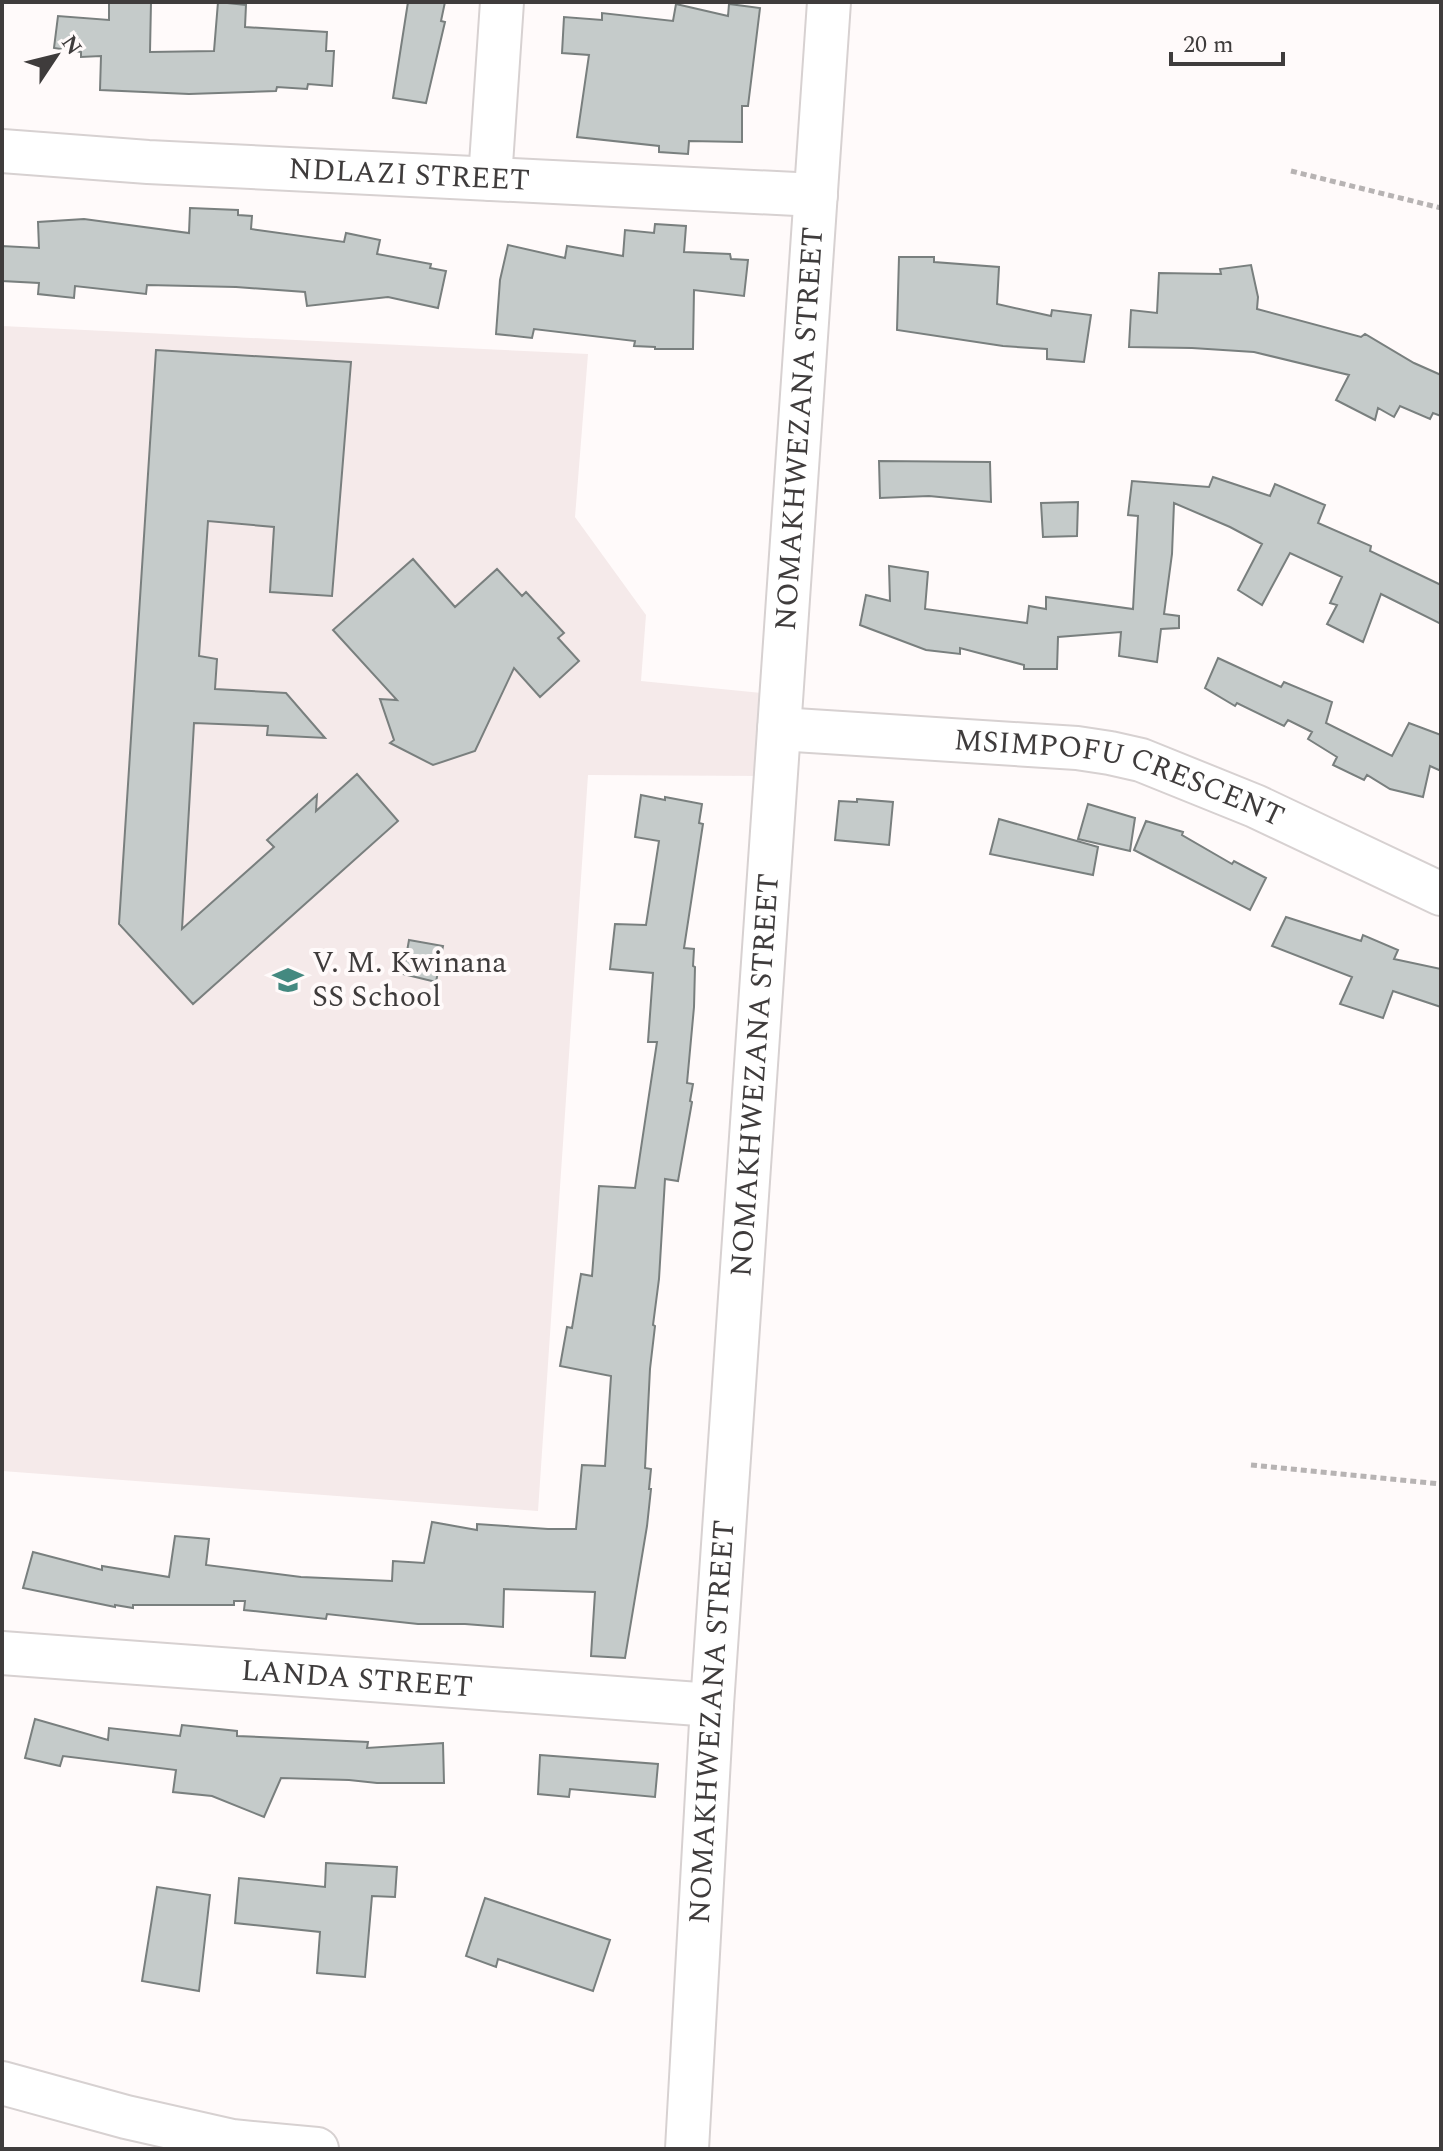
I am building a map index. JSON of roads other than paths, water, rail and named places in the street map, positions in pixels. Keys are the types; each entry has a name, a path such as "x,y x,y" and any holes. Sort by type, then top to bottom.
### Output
{"street":[{"path":"490,179 502,2"},
{"name":"NOMAKHWEZANA STREET","path":"687,2149 712,1705 829,2"},
{"name":"NDLAZI STREET","path":"2,151 148,162 816,195"},
{"name":"MSIMPOFU CRESCENT","path":"779,729 1077,748 1141,760 1255,806 1441,894"},
{"name":"LANDA STREET","path":"2,1653 712,1705"},
{"path":"2,2083 126,2117 232,2141 317,2149"}],"place":[{"name":"V. M. Kwinana SS School","path":"288,980"}]}
